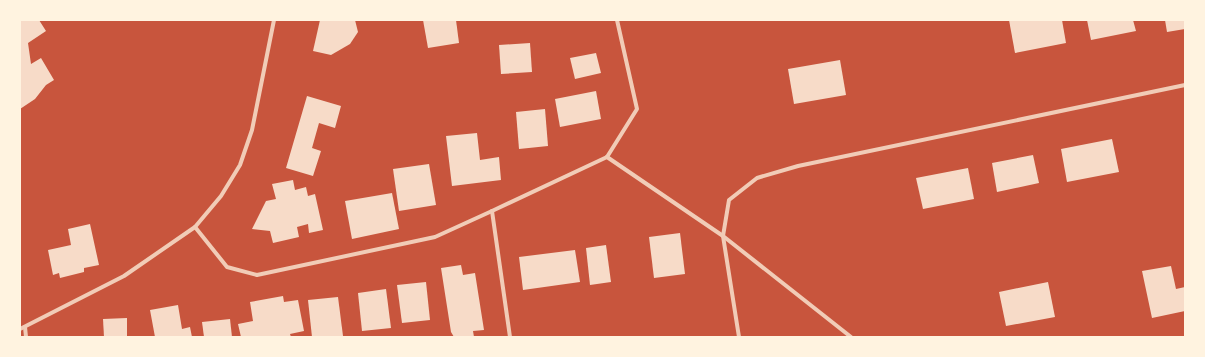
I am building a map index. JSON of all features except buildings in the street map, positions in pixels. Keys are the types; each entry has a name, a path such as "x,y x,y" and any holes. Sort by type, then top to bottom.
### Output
{"street":[{"path":"20,329 124,276 195,227 221,196 240,165 252,130 274,20"},
{"path":"195,227 227,267 257,275 435,237 607,157 637,109 618,20"},
{"path":"738,337 723,236 729,200 757,178 798,166 1185,85"},
{"path":"607,157 723,236 851,337"},
{"path":"492,211 510,337"},
{"path":"25,327 26,337"}]}
